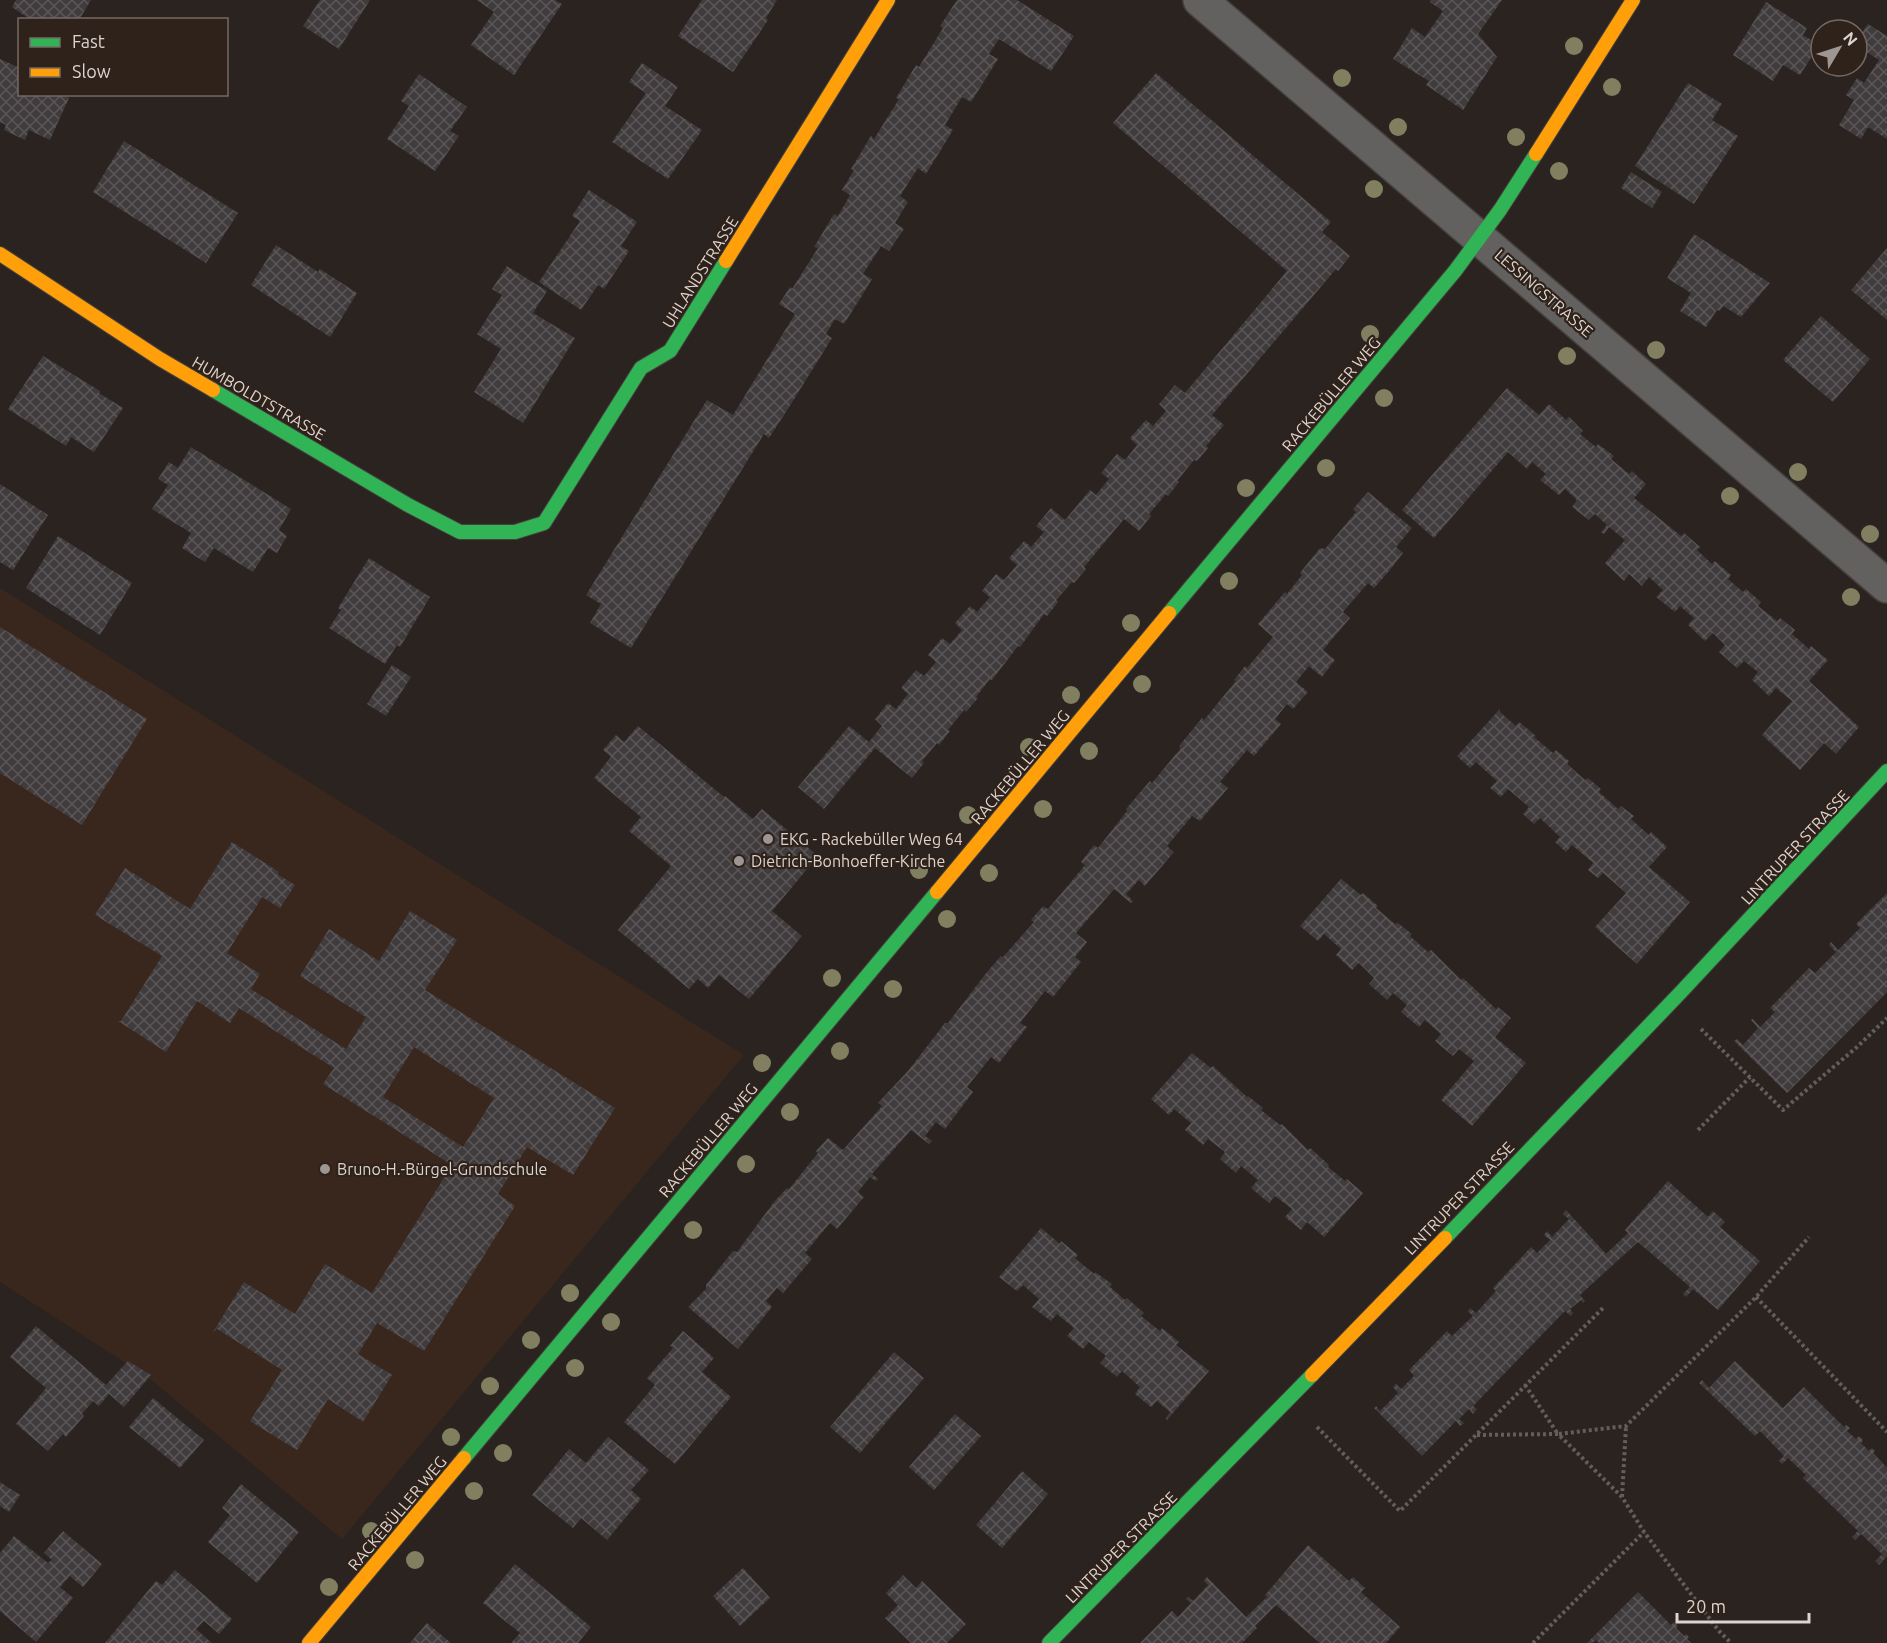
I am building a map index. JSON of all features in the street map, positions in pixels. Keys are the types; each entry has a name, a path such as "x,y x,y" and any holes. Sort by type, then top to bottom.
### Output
{"street":[{"name":"UHLANDSTRASSE","path":"515,532 544,523 642,368 670,351 888,0"},
{"name":"LESSINGSTRASSE","path":"1200,0 1887,586"},
{"name":"RACKEBÜLLER WEG","path":"309,1643 1455,271 1500,210 1634,0"},
{"name":"HUMBOLDTSTRASSE","path":"0,254 160,359 408,505 460,532 515,532"},
{"name":"LINTRUPER STRASSE","path":"1049,1643 1673,1001 1887,771"}],"path":[{"path":"1673,1001 1783,1110 1857,1047 1887,1018"},
{"path":"1698,1130 1750,1077"},
{"path":"1476,1435 1558,1434 1626,1426 1756,1297 1809,1237"},
{"path":"1756,1297 1887,1432"},
{"path":"1289,1398 1400,1511 1603,1308"},
{"path":"1525,1385 1558,1434 1622,1497 1644,1532 1719,1631 1731,1643"},
{"path":"1622,1497 1626,1426"},
{"path":"1533,1643 1644,1532"}],"shaded area":[{"name":"Bruno-H.-Bürgel-Grundschule","path":"0,588 744,1055 342,1539 149,1378 0,1282"}],"building":[{"path":"16,0 91,0 80,18 28,18 12,7"},
{"path":"320,0 370,0 339,49 303,26"},
{"path":"477,0 555,0 562,4 514,75 471,45 494,12"},
{"path":"702,0 777,0 766,18 768,20 733,72 678,36"},
{"path":"957,0 1017,0 1074,36 1051,71 999,39 989,54 998,59 971,102 962,97 945,125 953,130 926,174 918,168 900,196 908,202 895,223 904,229 889,251 881,246 863,274 872,279 858,302 844,324 835,319 826,334 832,338 769,438 764,434 631,648 590,623 601,604 586,595 707,400 733,415 795,314 779,304 790,287 792,289 818,248 814,247 834,214 838,216 850,195 842,190 854,170 851,169 871,136 874,139 899,99 896,98 916,65 919,67 943,28 940,26"},
{"path":"1431,0 1502,0 1478,34 1497,57 1463,110 1426,85 1429,81 1393,59 1412,28 1425,37 1443,11 1430,2"},
{"path":"1766,2 1807,28 1803,35 1809,39 1809,61 1800,75 1783,65 1773,81 1733,55"},
{"path":"1869,25 1887,36 1887,139 1868,127 1861,139 1839,125 1854,100 1846,95 1857,78 1864,83 1869,78 1879,60 1869,54"},
{"path":"0,59 18,67 18,96 66,96 69,98 50,140 29,130 25,140 4,130 6,125 0,122"},
{"path":"642,63 678,87 665,106 702,130 668,179 612,142 646,93 629,82"},
{"path":"1156,73 1331,222 1322,232 1350,256 1338,271 1336,269 1212,415 1224,425 1206,446 1208,448 1197,461 1194,460 1177,481 1179,482 1168,496 1166,494 1149,514 1151,516 1139,531 1124,519 1084,567 1086,569 1056,600 1058,602 1047,616 1044,614 1020,647 1018,646 992,680 990,679 976,697 978,698 966,712 964,710 939,745 937,743 922,761 924,763 912,778 875,748 824,809 798,787 849,726 869,742 882,726 875,719 888,703 896,709 908,694 901,688 916,670 924,676 936,662 928,655 942,638 950,644 962,630 955,623 970,606 977,612 990,597 982,591 996,574 1004,580 1017,565 1009,558 1024,541 1031,547 1044,532 1036,526 1051,508 1065,520 1090,490 1096,495 1109,479 1101,473 1117,454 1125,460 1137,445 1130,438 1146,420 1153,426 1166,411 1159,404 1175,385 1185,393 1287,271 1113,123"},
{"path":"419,74 467,107 450,131 459,136 435,171 387,139 409,106 401,101"},
{"path":"1688,83 1722,104 1712,120 1738,136 1694,204 1635,166"},
{"path":"124,141 238,213 206,263 93,192"},
{"path":"1631,172 1662,192 1652,208 1621,188"},
{"path":"589,190 637,222 621,246 629,251 604,289 598,285 581,310 539,282 580,221 572,216"},
{"path":"1694,234 1770,283 1741,317 1723,306 1720,311 1717,310 1706,327 1680,311 1691,293 1667,278"},
{"path":"276,245 318,272 320,269 357,293 330,337 251,285"},
{"path":"1887,248 1887,320 1851,290"},
{"path":"507,266 547,291 533,313 575,338 523,423 474,392 501,349 477,334 502,295 492,289"},
{"path":"1821,316 1870,359 1833,402 1783,360"},
{"path":"43,356 123,408 94,452 71,437 66,446 8,409"},
{"path":"1507,388 1539,415 1549,404 1566,420 1569,417 1583,431 1580,434 1596,447 1598,444 1614,456 1611,459 1629,474 1632,471 1646,484 1634,498 1681,536 1684,533 1700,547 1697,550 1712,564 1715,561 1731,575 1728,579 1743,592 1746,589 1761,602 1758,606 1777,621 1780,618 1795,630 1792,634 1809,649 1811,646 1828,660 1809,681 1859,727 1836,754 1824,743 1800,770 1762,735 1792,701 1776,688 1769,696 1752,680 1758,672 1744,661 1737,668 1719,652 1725,645 1713,633 1705,641 1688,625 1694,618 1680,606 1675,612 1656,597 1663,590 1649,577 1642,586 1629,574 1624,581 1605,563 1625,540 1609,527 1604,534 1601,532 1607,525 1595,514 1589,520 1572,507 1577,500 1565,489 1559,495 1540,480 1546,474 1532,462 1527,469 1508,452 1434,538 1402,510"},
{"path":"191,447 291,509 279,530 287,536 277,553 268,548 253,572 214,548 205,562 182,548 191,533 152,509 168,485 158,479 169,462 178,468"},
{"path":"0,484 48,515 13,570 0,562"},
{"path":"1368,492 1412,528 1396,547 1403,553 1390,570 1374,588 1368,583 1343,612 1350,618 1323,650 1335,660 1322,677 1309,666 1296,682 1308,692 1293,709 1287,704 1275,719 1281,724 1254,756 1247,750 1220,782 1228,788 1200,821 1192,816 1167,846 1174,852 1145,886 1139,880 1126,894 1133,901 1131,903 1114,889 1076,933 1087,942 1075,957 1081,962 1053,997 1045,991 1020,1023 1027,1027 999,1063 991,1057 967,1087 973,1092 945,1129 936,1122 925,1136 932,1141 929,1144 911,1130 872,1174 878,1179 876,1181 870,1177 858,1192 864,1197 837,1229 830,1223 805,1253 812,1259 783,1293 777,1288 766,1301 772,1307 738,1349 688,1307 706,1289 706,1285 733,1251 737,1252 774,1202 787,1188 789,1189 828,1138 843,1150 882,1106 878,1103 908,1071 945,1023 948,1023 987,972 1034,922 1031,920 1043,906 1048,909 1060,895 1085,865 1081,862 1094,845 1098,848 1127,811 1126,809 1150,781 1152,783 1202,718 1204,720 1236,681 1234,680 1245,666 1247,668 1273,637 1258,624 1285,592 1287,594 1320,548 1325,549 1356,512 1353,509"},
{"path":"58,536 132,583 100,635 26,588"},
{"path":"369,558 430,597 400,647 397,645 385,664 329,628 341,610 338,608"},
{"path":"0,627 147,719 82,825 0,773"},
{"path":"392,665 411,677 386,716 367,704"},
{"path":"1500,709 1500,712 1516,726 1519,722 1553,753 1556,750 1569,761 1567,764 1585,780 1588,778 1601,789 1599,792 1618,809 1621,806 1634,816 1631,819 1649,835 1651,832 1667,847 1649,867 1690,902 1637,964 1595,927 1626,893 1603,873 1598,878 1588,870 1593,863 1572,845 1566,852 1555,842 1560,837 1540,818 1534,824 1523,814 1529,807 1508,789 1501,797 1490,788 1497,781 1476,762 1470,768 1457,756"},
{"name":"Dietrich-Bonhoeffer-Kirche","path":"638,726 753,819 762,809 818,856 772,911 802,936 749,999 719,975 708,988 698,979 689,989 618,930 671,866 629,831 641,817 594,778 611,757 603,750 616,735 624,742"},
{"path":"232,842 295,885 280,908 262,897 227,953 260,974 251,989 346,1049 366,1017 300,976 329,929 379,961 410,911 457,940 425,990 615,1108 573,1175 527,1147 498,1194 515,1206 424,1351 377,1323 358,1354 392,1375 363,1422 328,1399 297,1450 250,1421 282,1370 217,1329 213,1332 244,1282 295,1314 325,1264 372,1293 452,1165 323,1084 334,1068 239,1008 230,1023 197,1001 166,1052 118,1021 121,1021 162,956 95,915 125,868 190,909","holes":["414,1047 494,1098 463,1147 383,1097"]},
{"path":"1341,879 1361,895 1363,893 1378,906 1376,908 1395,924 1398,923 1412,934 1410,936 1428,952 1431,950 1461,980 1463,978 1496,1009 1498,1007 1511,1018 1495,1037 1526,1063 1472,1126 1441,1100 1474,1061 1459,1049 1453,1056 1435,1041 1441,1034 1425,1020 1419,1027 1401,1012 1407,1005 1393,993 1387,1000 1369,984 1374,978 1359,963 1352,970 1336,955 1341,949 1324,934 1318,941 1300,926"},
{"path":"1887,893 1887,992 1787,1093 1734,1041 1737,1039 1743,1045 1758,1028 1751,1020 1753,1019 1760,1027 1775,1012 1770,1008 1809,968 1815,973 1836,952 1829,945 1831,942 1838,950 1860,928 1856,924"},
{"path":"1192,1053 1211,1068 1213,1066 1247,1097 1263,1108 1261,1110 1280,1125 1282,1124 1308,1150 1310,1148 1329,1165 1328,1167 1363,1193 1324,1237 1307,1222 1301,1230 1285,1217 1292,1209 1275,1196 1269,1203 1251,1188 1258,1180 1241,1166 1236,1173 1220,1159 1225,1152 1208,1139 1203,1145 1185,1130 1191,1123 1174,1109 1169,1115 1151,1099"},
{"path":"1668,1181 1708,1217 1713,1211 1725,1222 1720,1227 1760,1261 1718,1310 1693,1289 1686,1297 1683,1294 1690,1287 1638,1242 1580,1295 1585,1301 1583,1303 1581,1300 1570,1309 1573,1313 1571,1316 1565,1311 1473,1406 1477,1409 1473,1414 1469,1409 1459,1419 1464,1423 1460,1426 1456,1421 1422,1456 1374,1408 1376,1406 1380,1411 1398,1393 1393,1387 1396,1384 1401,1389 1414,1376 1409,1370 1447,1331 1452,1336 1473,1316 1468,1311 1470,1308 1476,1313 1496,1291 1493,1288 1531,1247 1537,1253 1550,1240 1544,1235 1547,1231 1552,1237 1569,1219 1563,1214 1566,1210 1606,1254 1628,1233 1625,1230"},
{"path":"1041,1228 1078,1255 1075,1258 1094,1274 1095,1272 1112,1284 1110,1287 1144,1313 1141,1316 1160,1331 1162,1328 1179,1342 1176,1345 1209,1371 1167,1420 1170,1412 1157,1401 1151,1407 1135,1394 1140,1387 1122,1371 1117,1377 1100,1363 1106,1356 1089,1342 1083,1349 1067,1336 1074,1328 1057,1314 1051,1321 1032,1307 1039,1299 1023,1285 1017,1291 999,1277"},
{"path":"36,1326 106,1385 128,1361 151,1375 124,1407 109,1394 99,1406 93,1401 82,1414 84,1416 66,1437 63,1434 48,1451 16,1424 46,1388 10,1357"},
{"path":"683,1331 714,1358 702,1372 731,1397 675,1464 624,1422 655,1385 647,1378 673,1348 670,1346"},
{"path":"894,1352 924,1378 860,1453 830,1427"},
{"path":"1735,1361 1783,1408 1804,1387 1844,1427 1846,1425 1850,1428 1847,1431 1856,1439 1859,1436 1863,1440 1861,1443 1869,1451 1872,1448 1875,1451 1873,1453 1887,1468 1887,1556 1879,1565 1875,1561 1882,1554 1861,1534 1855,1540 1852,1537 1858,1531 1803,1478 1806,1475 1788,1458 1782,1464 1779,1461 1784,1456 1760,1431 1755,1436 1699,1383 1702,1380 1709,1388"},
{"path":"153,1398 204,1440 180,1468 129,1427"},
{"path":"955,1414 981,1436 934,1490 909,1467"},
{"path":"608,1437 649,1470 631,1490 641,1499 607,1540 581,1518 573,1528 532,1495 569,1449 586,1463"},
{"path":"1022,1471 1048,1494 1002,1548 976,1525"},
{"path":"0,1482 20,1495 9,1512 0,1506"},
{"path":"241,1484 299,1532 257,1583 208,1542 230,1515 222,1508"},
{"path":"63,1531 102,1564 83,1587 70,1576 60,1587 73,1598 36,1642 0,1611 0,1553 14,1536 48,1563 52,1560 44,1553"},
{"path":"1308,1545 1349,1581 1353,1577 1365,1588 1361,1592 1400,1627 1386,1643 1320,1643 1276,1605 1242,1643 1140,1643 1172,1611 1178,1617 1191,1603 1186,1599 1188,1597 1193,1601 1208,1585 1204,1581 1207,1577 1246,1617 1267,1597 1265,1595"},
{"path":"515,1564 591,1627 578,1643 511,1643 520,1633 483,1603"},
{"path":"743,1568 770,1598 740,1626 713,1596"},
{"path":"175,1570 232,1619 219,1634 204,1621 196,1629 212,1643 105,1643 156,1581 162,1585"},
{"path":"903,1575 916,1588 922,1581 966,1624 947,1643 911,1643 885,1618 898,1605 886,1593"},
{"path":"1638,1592 1671,1625 1674,1622 1678,1626 1676,1628 1684,1636 1686,1634 1689,1637 1687,1639 1691,1643 1599,1643 1596,1640 1587,1643"},
{"path":"427,1623 451,1643 410,1643"}],"traffic: fast":[{"path":"1169,613 1455,271 1500,210 1536,154"},
{"path":"213,390 408,505 460,532 515,532 544,523 641,368 670,351 726,261"},
{"path":"1445,1238 1681,992 1887,771"},
{"path":"464,1458 937,892"},
{"path":"1049,1643 1312,1375"}],"traffic: slow":[{"path":"726,261 888,0"},
{"path":"1536,154 1633,0"},
{"path":"0,254 160,359 213,390"},
{"path":"937,892 1169,613"},
{"path":"1312,1375 1445,1238"},
{"path":"309,1643 464,1458"}],"place":[{"name":"EKG - Rackebüller Weg 64","path":"768,839"},
{"name":"Dietrich-Bonhoeffer-Kirche","path":"739,861"},
{"name":"Bruno-H.-Bürgel-Grundschule","path":"325,1169"}]}
